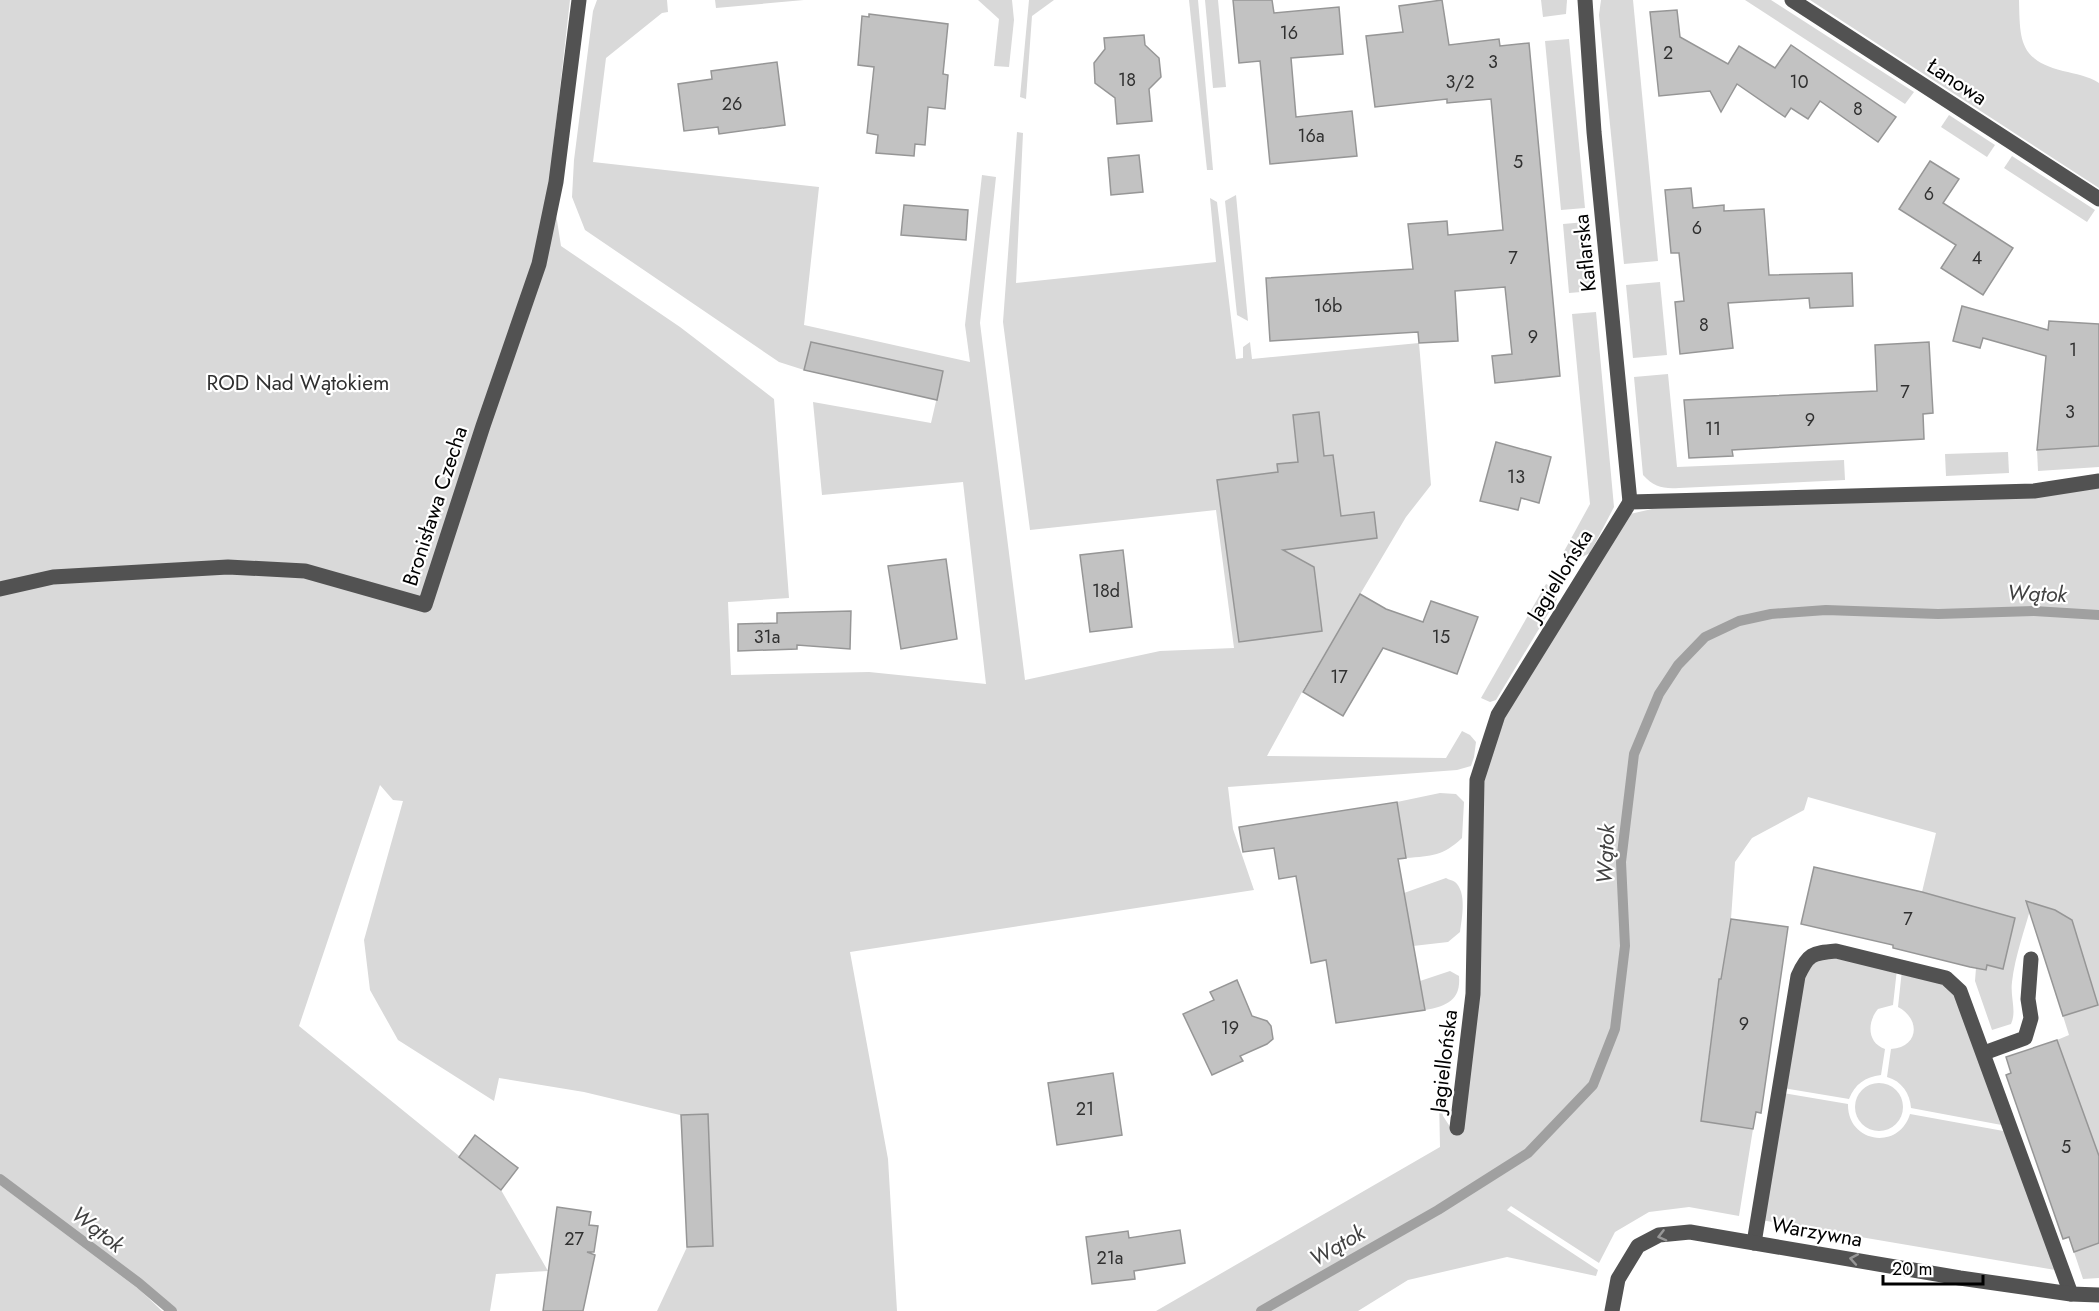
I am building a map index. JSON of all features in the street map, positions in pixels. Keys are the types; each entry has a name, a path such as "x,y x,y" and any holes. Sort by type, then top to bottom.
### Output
{"street":[{"name":"Bronisława Czecha","path":"0,589 53,577 228,567 305,571 425,605 539,264 556,182 579,0"},
{"name":"Kaflarska","path":"1585,0 1594,132 1630,502"},
{"name":"Łanowa","path":"1792,0 2099,199"},
{"path":"1630,502 2034,491 2099,481"},
{"name":"Jagiellońska","path":"1457,1128 1473,994 1477,780 1498,715 1630,502"},
{"path":"1754,1243 1798,976 1806,959 1818,952 1836,951 1946,978 1960,991 2082,1311"},
{"path":"1984,1053 2025,1038 2031,1017 2028,999 2031,959"},
{"name":"Warzywna","path":"1611,1311 1618,1279 1638,1246 1659,1235 1690,1232 1960,1278 2076,1295 2099,1295"}],"green space":[{"name":"ROD Nad Wątokiem","path":"0,0 570,0 550,176 561,246 680,327 774,399 789,598 728,602 731,675 869,672 986,684 963,482 822,495 813,402 931,423 943,371 811,342 804,370 779,362 585,230 572,197 574,160 593,11 597,0 667,0 668,12 662,13 606,58 593,162 819,187 804,325 970,362 965,325 982,175 996,177 980,323 1025,680 1160,651 1234,648 1216,510 1030,530 1003,322 1017,132 1023,133 1016,283 1216,262 1210,198 1217,202 1236,359 1243,358 1243,347 1250,342 1252,359 1419,343 1431,485 1406,517 1302,692 1267,756 1446,758 1462,731 1476,742 1471,766 1457,770 1228,787 1233,829 1254,890 850,952 888,1159 897,1311 657,1311 687,1247 713,1246 708,1114 680,1115 584,1092 499,1078 494,1101 398,1040 370,990 364,940 403,801 393,800 380,785 299,1026 501,1190 548,1271 496,1274 490,1311 176,1311 143,1281 0,1174"},
{"path":"715,0 804,0 716,8"},
{"path":"978,0 1012,0 1014,20 1009,67 994,66 999,19"},
{"path":"1029,0 1054,0 1032,16 1026,99 1020,97"},
{"path":"1189,0 1198,0 1213,170 1207,170"},
{"path":"1205,0 1218,0 1226,87 1213,88"},
{"path":"1541,0 1567,0 1566,14 1543,17"},
{"path":"1601,0 1633,0 1658,261 1624,264 1599,15"},
{"path":"1745,0 1771,0 1914,92 1905,104"},
{"path":"1810,0 2019,0 2022,37 2030,54 2049,66 2099,83 2099,188"},
{"path":"1569,39 1585,208 1561,210 1545,41"},
{"path":"1949,115 1995,145 1987,157 1941,127"},
{"path":"2012,156 2095,210 2087,222 2004,168"},
{"path":"1236,195 1248,321 1237,315 1225,201"},
{"path":"1586,222 1593,291 1569,293 1563,224"},
{"path":"1660,282 1667,355 1633,358 1626,285"},
{"path":"1596,312 1614,507 1590,553 1582,557 1562,555 1590,504 1572,314"},
{"path":"1668,374 1677,467 1844,460 1845,480 1673,488 1655,485 1643,475 1634,377"},
{"path":"2099,446 2099,467 2038,471 2037,450"},
{"path":"2008,452 2009,473 1946,476 1945,454"},
{"path":"2099,485 2099,613 2034,609 1938,611 1827,608 1771,612 1739,619 1704,636 1677,663 1657,693 1632,754 1619,863 1623,947 1613,1027 1592,1084 1527,1151 1439,1207 1257,1311 1156,1311 1440,1147 1439,1098 1443,1116 1454,1133 1461,1127 1481,781 1501,717 1630,514 1652,509"},
{"path":"1546,584 1555,589 1557,599 1496,700 1490,702 1481,698"},
{"path":"1826,613 1938,616 2032,614 2099,618 2099,1156 2057,1040 2069,1035 2063,1016 2098,1005 2072,920 2055,910 2032,903 2013,972 2013,1019 2011,1024 1992,1030 1975,981 1976,968 1986,970 1987,965 2003,969 1956,901 1922,892 1936,833 1808,797 1804,810 1752,838 1735,862 1731,919 1721,979 1718,983 1701,1121 1753,1129 1739,1216 1689,1207 1649,1212 1615,1232 1599,1263 1511,1206 1507,1210 1598,1270 1596,1276 1507,1257 1408,1280 1358,1311 1268,1311 1440,1213 1514,1165 1528,1155 1595,1087 1617,1030 1627,947 1624,862 1636,755 1661,696 1680,666 1707,640 1739,624 1772,617"},
{"path":"1440,793 1456,794 1464,802 1462,838 1443,852 1406,858 1397,802"},
{"path":"1446,878 1455,882 1461,892 1463,906 1460,932 1448,942 1413,946 1404,893"},
{"path":"1820,956 1897,969 1893,1005 1878,1009 1871,1026 1875,1042 1885,1049 1881,1075 1861,1082 1849,1099 1783,1088 1802,978"},
{"path":"1902,970 1945,981 1957,993 2007,1126 1911,1108 1904,1089 1887,1077 1891,1049 1907,1043 1914,1032 1911,1018 1898,1007"},
{"path":"1450,971 1459,976 1458,991 1455,996 1446,1004 1425,1010 1420,981"},
{"path":"1874,1083 1884,1083 1899,1093 1903,1107 1902,1116 1893,1127 1884,1131 1874,1131 1859,1121 1855,1112 1855,1102 1865,1087"},
{"path":"1783,1093 1848,1104 1850,1117 1856,1127 1864,1134 1874,1138 1896,1134 1904,1126 1910,1114 2009,1132 2055,1270 1761,1220"},
{"path":"0,1185 140,1290 162,1311 0,1311"},
{"path":"2099,1243 2099,1278 2083,1279 2074,1252"}],"building":[{"path":"1233,0 1272,0 1274,13 1339,7 1343,54 1291,58 1296,117 1352,111 1357,156 1270,164 1260,61 1239,63"},
{"path":"1442,0 1449,45 1499,39 1500,46 1529,43 1560,376 1495,383 1492,356 1512,354 1505,287 1455,291 1458,341 1419,343 1418,332 1270,341 1266,278 1413,269 1408,224 1447,221 1448,235 1503,230 1491,99 1447,103 1447,99 1375,107 1366,36 1403,32 1399,6"},
{"path":"1677,10 1680,37 1728,64 1739,46 1775,68 1791,45 1896,117 1878,142 1820,101 1808,119 1791,108 1785,117 1737,84 1721,112 1710,91 1659,96 1650,12"},
{"path":"869,14 948,24 943,74 948,75 945,109 928,107 925,145 915,144 914,156 876,153 878,135 867,133 874,67 858,65 862,16 869,17"},
{"path":"1144,35 1145,45 1159,58 1161,77 1149,89 1152,121 1117,124 1115,98 1095,83 1094,63 1105,49 1104,38"},
{"path":"777,62 785,125 719,134 718,127 684,131 678,84 712,79 711,71"},
{"path":"1139,155 1143,192 1111,195 1108,158"},
{"path":"1930,161 1959,179 1943,203 2013,248 1983,295 1941,268 1956,245 1899,209"},
{"path":"1691,188 1693,208 1724,205 1724,211 1764,209 1769,275 1852,273 1853,306 1810,308 1809,298 1728,303 1733,348 1680,354 1675,302 1684,301 1679,253 1671,253 1665,190"},
{"path":"904,205 968,210 966,240 901,235"},
{"path":"1962,306 2048,330 2049,321 2099,324 2099,446 2037,450 2046,356 1983,338 1980,348 1953,341"},
{"path":"811,342 943,371 937,400 804,370"},
{"path":"1929,342 1933,413 1923,414 1924,439 1732,450 1733,456 1689,458 1684,400 1877,391 1875,345"},
{"path":"1319,412 1324,456 1333,455 1341,516 1374,512 1377,538 1283,550 1314,567 1322,631 1239,642 1217,480 1278,472 1277,464 1298,462 1293,415"},
{"path":"1496,442 1551,457 1539,503 1521,498 1518,510 1480,501"},
{"path":"1123,550 1132,627 1090,632 1080,555"},
{"path":"946,559 957,639 901,649 888,566"},
{"path":"1360,594 1386,609 1423,622 1431,601 1478,617 1457,674 1383,648 1343,716 1303,692"},
{"path":"851,611 850,649 797,645 797,649 738,651 738,624 777,623 777,613"},
{"path":"1397,802 1406,858 1398,859 1425,1010 1336,1023 1326,960 1311,963 1296,876 1279,879 1274,848 1243,852 1239,827"},
{"path":"1814,867 1922,892 2015,918 2003,969 1987,965 1986,970 1970,967 1893,948 1893,945 1801,924"},
{"path":"2026,901 2055,910 2072,920 2098,1005 2063,1016"},
{"path":"1731,919 1788,927 1761,1113 1756,1112 1753,1129 1701,1121 1719,979 1721,979"},
{"path":"1237,980 1252,1016 1267,1021 1271,1026 1273,1039 1240,1056 1243,1061 1212,1075 1183,1014 1214,1000 1210,992"},
{"path":"2057,1040 2099,1156 2099,1243 2074,1252 2069,1237 2063,1239 2006,1075 2011,1073 2006,1057"},
{"path":"1113,1073 1122,1135 1057,1145 1048,1083"},
{"path":"708,1114 713,1246 687,1247 681,1115"},
{"path":"475,1135 518,1168 501,1190 459,1157"},
{"path":"557,1207 591,1212 589,1225 598,1226 594,1252 587,1252 595,1255 583,1311 543,1311"},
{"path":"1180,1230 1185,1263 1134,1271 1135,1279 1092,1284 1086,1237 1128,1231 1129,1238"}],"waterway":[{"name":"Wątok","path":"1261,1311 1438,1210 1528,1153 1593,1085 1615,1029 1625,946 1621,862 1634,754 1659,694 1678,665 1705,637 1739,621 1771,614 1826,610 1938,614 2034,611 2099,615"},
{"name":"Wątok","path":"0,1179 139,1283 172,1311"}]}
